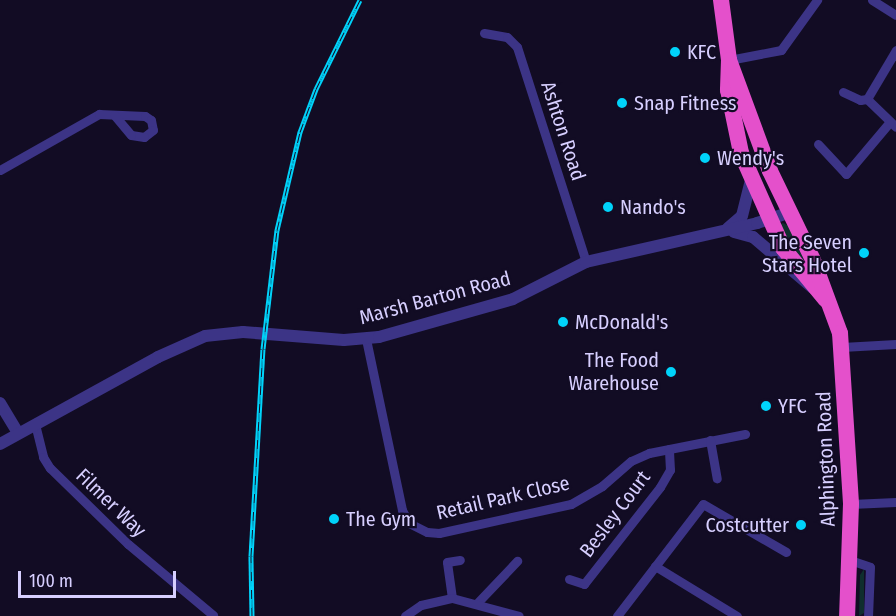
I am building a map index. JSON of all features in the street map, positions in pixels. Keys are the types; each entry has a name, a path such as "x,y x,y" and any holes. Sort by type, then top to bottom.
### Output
{"highway":[{"name":"Alphington Road","path":"721,0 729,60 728,90 764,219 814,289 830,303"},
{"name":"Alphington Road","path":"729,60 770,171 830,303 842,347 851,504 847,616"}],"street":[{"path":"729,60 781,50 817,0"},
{"path":"872,0 896,15"},
{"name":"Ashton Road","path":"484,33 507,38 517,47 586,262"},
{"path":"867,99 896,50"},
{"path":"843,92 860,100 867,99"},
{"path":"818,144 846,174 892,125 867,99"},
{"path":"0,170 99,114 114,115"},
{"path":"764,219 775,204 770,171"},
{"name":"Marsh Barton Road","path":"716,233 734,225 742,216 751,179"},
{"name":"Marsh Barton Road","path":"0,444 158,357 205,336 243,332 366,339 513,299 586,262 716,233 790,212"},
{"name":"Marsh Barton Road","path":"716,233 747,232 814,289"},
{"name":"Retail Park Close","path":"366,339 400,504 409,523 420,530 439,533 571,504 602,486 631,461 669,449 745,434"},
{"path":"842,347 896,344"},
{"path":"0,404 18,433"},
{"name":"Filmer Way","path":"35,424 43,457 50,468 128,544 213,615"},
{"path":"710,440 717,478"},
{"name":"Besley Court","path":"569,579 584,584 660,487 670,470 669,449"},
{"path":"851,504 896,502"},
{"path":"617,616 703,504 786,552"},
{"path":"452,598 447,562 460,560"},
{"path":"850,560 870,567 868,616"},
{"path":"478,602 517,561"},
{"path":"655,566 737,616"},
{"path":"405,616 421,605 452,598 478,602 519,616"}],"green space":[{"path":"783,223 789,226 810,274 778,225"},
{"path":"864,569 864,613 859,616 860,575"}],"railway":[{"path":"252,616 251,556 263,349 277,230 300,132 316,89 360,0"}],"place":[{"name":"KFC","path":"675,52"},
{"name":"Snap Fitness","path":"622,103"},
{"name":"Wendy's","path":"705,158"},
{"name":"Nando's","path":"608,207"},
{"name":"The Seven Stars Hotel","path":"864,253"},
{"name":"McDonald's","path":"563,322"},
{"name":"The Food Warehouse","path":"671,372"},
{"name":"YFC","path":"766,406"},
{"name":"The Gym","path":"334,519"},
{"name":"Costcutter","path":"801,525"}]}
